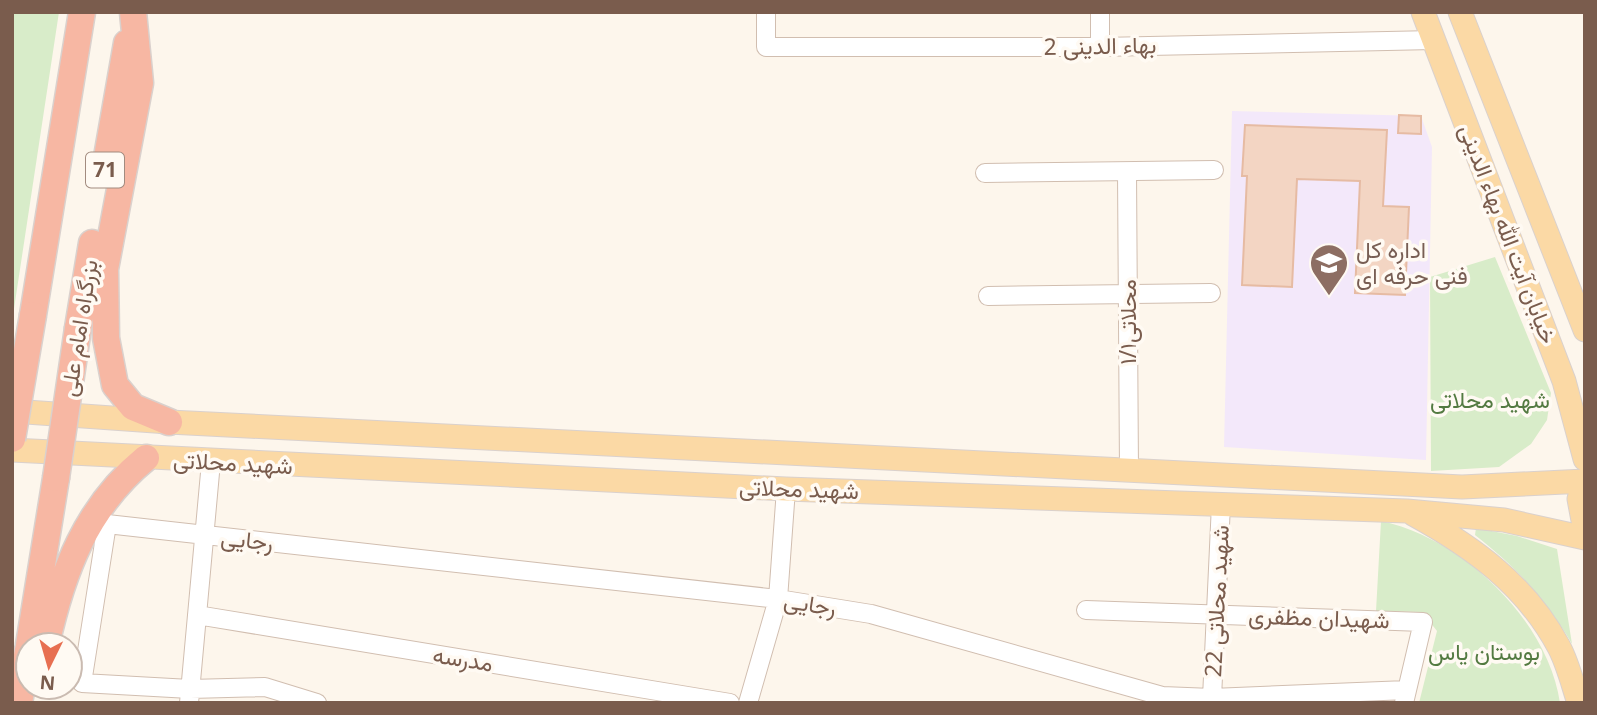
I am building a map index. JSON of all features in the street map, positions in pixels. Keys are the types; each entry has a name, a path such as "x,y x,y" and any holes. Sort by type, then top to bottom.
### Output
{"highway":[{"name":"بزرگراه امام علی","path":"12,439 82,12"},
{"name":"بزرگراه امام علی","path":"31,631 78,328 132,12"},
{"path":"132,12 140,83 105,269 106,338 115,385 133,407 169,422"},
{"path":"50,631 64,574 77,543 109,492 146,458"}],"main road":[{"name":"خیابان آیت الله بهاء الدینی","path":"1423,12 1579,409 1585,459"},
{"name":"خیابان آیت الله بهاء الدینی","path":"1460,12 1585,330"},
{"name":"شهید محلاتی","path":"12,411 169,422 1462,487 1585,481"},
{"name":"شهید محلاتی","path":"12,450 786,489 1407,511 1504,520 1585,538"},
{"path":"1585,481 1579,499 1585,531"},
{"path":"1502,485 1510,500 1504,520"},
{"path":"1407,511 1484,557 1517,588 1543,621 1560,649 1580,703"},
{"path":"1580,703 1585,669"}],"street":[{"name":"بهاء الدینی 2","path":"766,12 766,47 1100,47 1434,40"},
{"path":"1100,12 1100,47"},
{"path":"985,173 1214,170"},
{"name":"محلاتی۱/۱","path":"1127,172 1129,471"},
{"path":"988,296 1211,293"},
{"path":"211,462 190,696 256,695 317,703"},
{"path":"748,703 778,599 786,489"},
{"name":"شهید محلاتی 22","path":"1212,698 1221,504"},
{"name":"رجایی","path":"190,696 82,683 107,524 778,599 871,614 1162,696 1406,696"},
{"name":"شهیدان مظفری","path":"1086,610 1423,622 1406,696"},
{"name":"مدرسه","path":"197,615 730,703"}],"shaded area":[{"name":"اداره کل فنی حرفه ای","path":"1232,111 1421,116 1432,147 1426,460 1224,447"}],"green space":[{"path":"12,12 59,12 12,322"},
{"name":"شهید محلاتی","path":"1495,257 1551,393 1547,420 1531,444 1499,467 1431,471 1430,277"},
{"name":"بوستان یاس","path":"1381,521 1411,530 1441,545 1470,564 1496,587 1519,613 1538,642 1552,672 1560,703 1419,703 1437,631 1422,612 1376,611"},
{"path":"1476,528 1517,536 1557,549 1572,644 1529,585 1475,535"}],"building":[{"path":"1399,115 1421,116 1421,134 1398,133"},
{"path":"1245,125 1387,130 1383,206 1409,207 1405,295 1355,293 1360,181 1297,179 1292,287 1242,285 1247,176 1242,176"}],"place":[{"name":"اداره کل فنی حرفه ای","path":"1329,297"}]}
